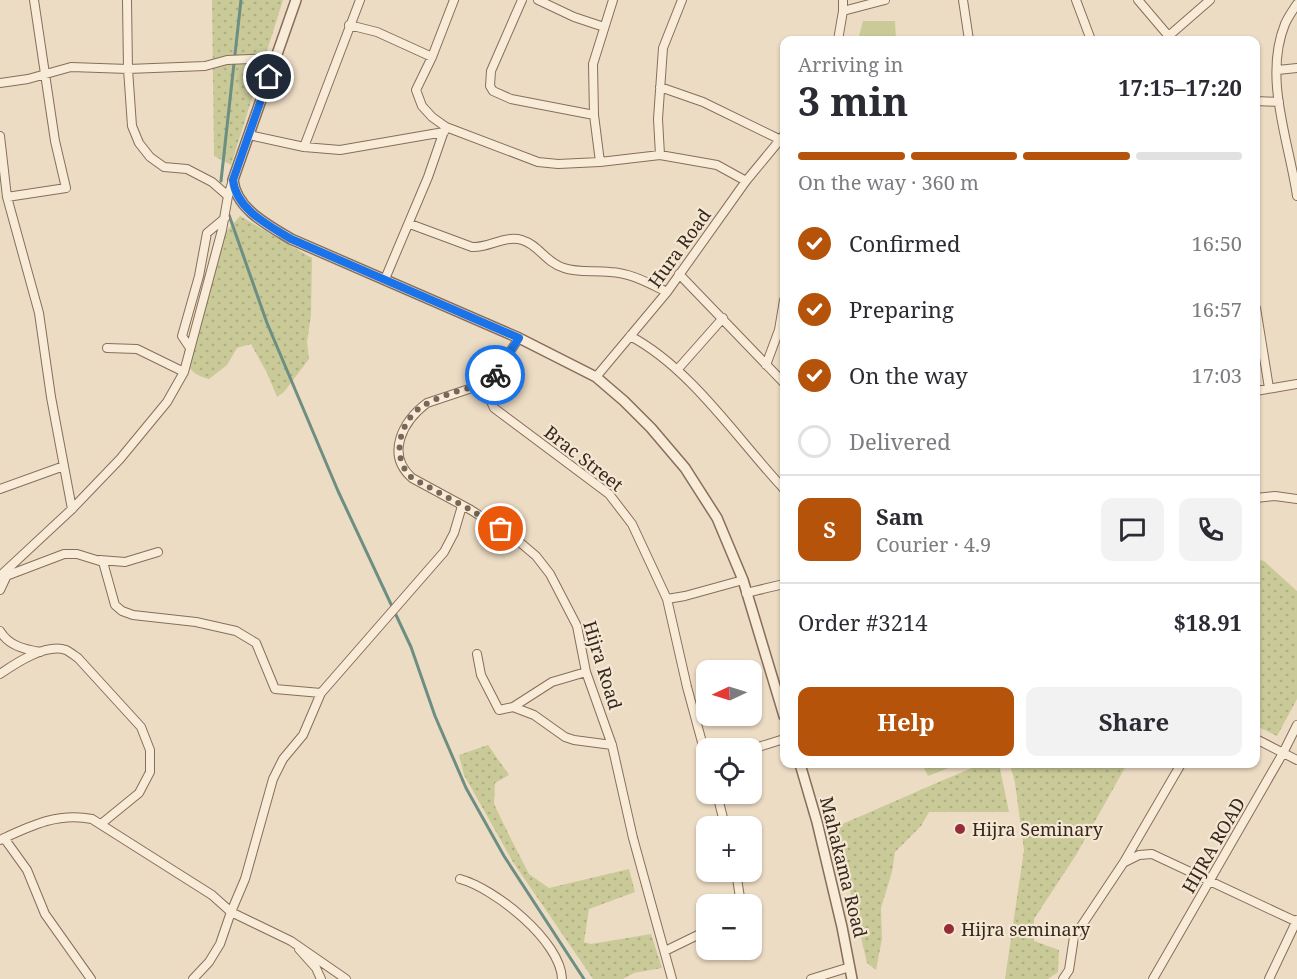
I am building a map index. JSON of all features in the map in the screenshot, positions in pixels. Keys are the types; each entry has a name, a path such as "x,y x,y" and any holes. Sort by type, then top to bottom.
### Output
{"street":[{"path":"7,197 66,188 55,141 34,0"},
{"path":"127,0 132,126 139,143 150,158 164,166 188,169 212,182 228,196"},
{"path":"0,590 3,576 12,563 72,509 120,459 161,411 184,372 225,218 228,196 296,0"},
{"path":"304,147 360,0"},
{"path":"454,0 432,57 416,90 422,106 445,130 537,162 558,164 600,162 660,155 717,165 746,181"},
{"path":"522,0 491,71 490,86 493,91 511,99 594,115"},
{"path":"538,0 574,17 604,27"},
{"path":"600,162 594,115 592,64 613,0"},
{"path":"660,155 658,119 663,48 682,0"},
{"path":"839,36 843,0"},
{"path":"843,10 885,0"},
{"path":"963,0 968,36"},
{"path":"1076,0 1090,36"},
{"path":"1138,0 1166,36"},
{"path":"1171,36 1210,0"},
{"path":"1297,4 1286,23 1279,46 1278,70 1279,102 1297,196"},
{"path":"350,25 377,32 432,57"},
{"path":"0,83 72,67 128,69 205,66 227,60 276,58"},
{"path":"1278,70 1297,68"},
{"path":"660,87 703,102 780,136"},
{"path":"1260,101 1279,102"},
{"path":"249,135 304,147 340,150 445,130"},
{"path":"385,279 410,224 445,130"},
{"path":"0,136 7,197 39,313 72,509"},
{"name":"Hura Road","path":"596,377 667,292 746,181 780,141"},
{"path":"233,180 241,202 258,218 291,239 519,338 596,377 624,401 685,468 717,518 742,580 780,703"},
{"path":"190,348 182,336 199,276 207,233 225,218"},
{"path":"410,224 472,247 483,248 509,238 522,240 536,247 550,262 562,268 625,274 667,292"},
{"path":"679,274 780,379"},
{"path":"677,370 723,318"},
{"path":"766,365 780,324"},
{"path":"1260,333 1269,388"},
{"path":"630,336 648,345 677,370 780,484"},
{"path":"490,382 519,338"},
{"path":"107,348 137,349 184,372"},
{"name":"Hijra Road","path":"490,382 427,403 411,417 400,438 399,455 404,471 412,478 516,538 536,556 550,574 577,626 586,672 612,744 633,838 672,979"},
{"name":"Brac Street","path":"490,382 488,394 494,408 609,494 632,524 667,599 701,738"},
{"path":"1260,390 1297,384"},
{"path":"0,489 64,466"},
{"path":"1260,498 1275,496 1297,499"},
{"path":"193,979 209,962 220,944 245,879 273,778 283,759 303,735 321,693 444,552 454,533 462,506"},
{"path":"93,560 125,562 158,552"},
{"path":"3,576 64,554 77,554 103,562 115,605 122,611 133,615 196,622 236,631 256,643 276,689 321,693"},
{"path":"667,599 742,580"},
{"path":"746,593 780,585"},
{"path":"0,631 5,639 18,647 42,652"},
{"path":"0,674 22,659 49,650 66,650 78,658 141,727 146,736 152,764 146,782 130,802 101,824"},
{"path":"477,654 482,675 499,710 513,707 552,682 586,672"},
{"path":"513,707 534,716 565,737 612,744"},
{"name":"HIJRA ROAD","path":"1153,979 1297,725"},
{"path":"762,746 780,740"},
{"path":"1260,741 1297,760"},
{"name":"Mahakama Road","path":"801,768 817,822 852,979"},
{"path":"1064,979 1069,970 1074,937 1124,862 1178,768"},
{"path":"91,979 45,914 27,870 2,839 48,820 79,817 101,824 212,895 231,912 291,941 346,979"},
{"path":"1124,862 1139,855 1152,854 1297,921 1269,979"},
{"path":"460,879 483,888 519,913 539,934 554,956 562,973 562,979"},
{"path":"665,951 696,936"},
{"path":"291,941 316,968 321,979"},
{"path":"811,979 850,967"}],"green space":[{"path":"212,0 283,0 231,165 214,156"},
{"path":"863,21 895,21 896,36 859,36"},
{"path":"240,216 312,258 311,315 307,342 309,359 284,392 277,397 251,344 237,348 227,365 209,379 192,370 184,352 217,242"},
{"path":"1260,560 1264,561 1297,591 1297,699 1277,736 1260,728"},
{"path":"488,745 509,775 495,783 494,804 529,874 549,888 629,869 635,892 589,909 584,942 591,944 651,934 662,968 634,973 623,979 593,979 513,862 464,775 459,755"},
{"path":"924,768 949,768 928,776"},
{"path":"972,768 1000,768 1009,812 929,812 921,826 895,852 892,872 881,908 882,939 876,970 867,963 833,828"},
{"path":"1011,768 1125,768 1076,855 1034,919 1034,941 1059,950 1058,972 1048,979 1005,979 1024,850"}],"waterway":[{"path":"221,181 241,0"},
{"path":"229,215 267,323 338,491 411,647 435,716 466,788 504,856 584,979"}],"way so far":[{"path":"495,375 490,382 427,403 419,409 404,429 399,448 400,462 404,471 412,478 501,529"}],"place":[{"name":"Hijra Seminary","path":"960,829"},
{"name":"Hijra seminary","path":"949,929"}],"route":[{"path":"269,77 233,180 241,202 258,218 291,239 519,338 495,375"}]}
